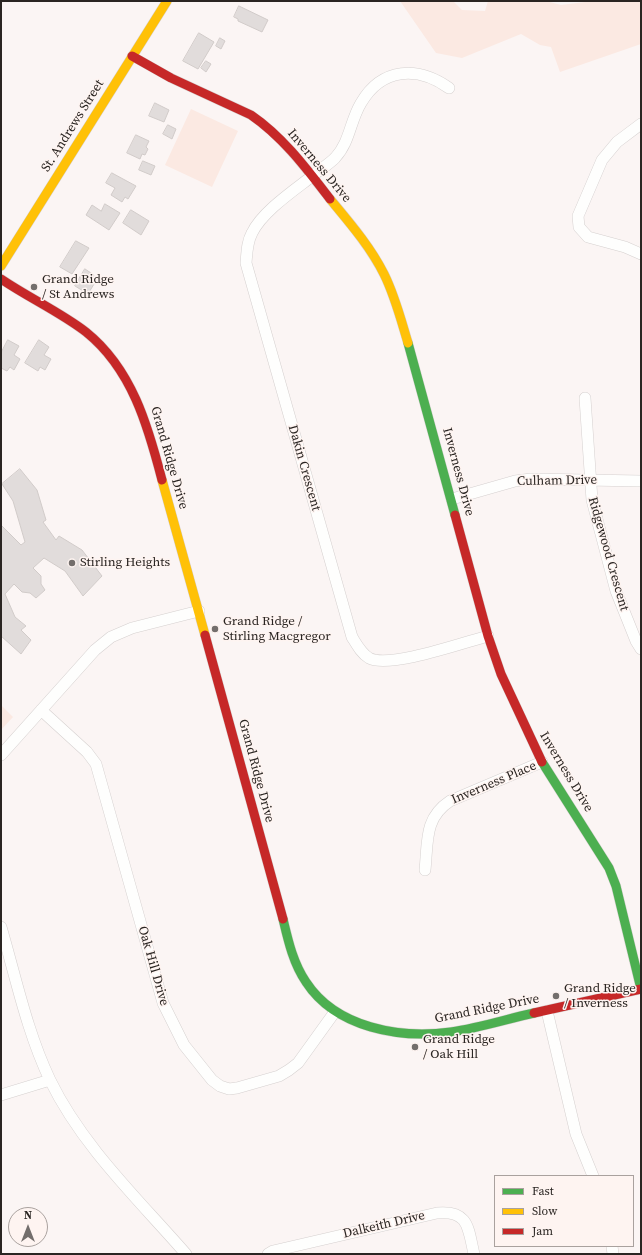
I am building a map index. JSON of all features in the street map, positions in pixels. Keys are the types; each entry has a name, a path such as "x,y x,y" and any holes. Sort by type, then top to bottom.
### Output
{"street":[{"name":"St. Andrews Street","path":"1,266 167,1"},
{"name":"Inverness Drive","path":"132,56 171,78 251,115 272,130 312,176 372,252 392,289 452,499 488,636 501,674 542,762 609,868 616,886 641,988"},
{"name":"Dakin Crescent","path":"449,88 434,79 414,73 403,72 382,80 372,88 361,103 345,144 340,152 326,167 312,176 264,216 252,233 247,247 246,263 352,637 359,649 370,658 386,662 404,659 488,636"},
{"path":"641,124 618,142 602,160 578,216 579,227 588,237 625,247 641,254"},
{"name":"Grand Ridge Drive","path":"1,279 57,314 97,342 126,378 141,408 152,442 199,611 295,962 303,978 317,997 334,1013 349,1020 377,1028 434,1034 452,1032 547,1011 641,988"},
{"name":"Ridgewood Crescent","path":"585,398 589,480 592,500 616,591 636,641 641,648"},
{"name":"Culham Drive","path":"452,499 515,481 641,481"},
{"path":"1,755 95,650 111,637 132,628 199,611"},
{"name":"Oak Hill Drive","path":"41,710 87,752 96,764 163,1003 184,1045 212,1080 225,1088 237,1088 279,1076 298,1063 334,1013"},
{"name":"Inverness Place","path":"426,870 428,830 433,817 440,807 450,801 542,762"},
{"path":"1,926 31,1032 50,1080 67,1110 94,1150 186,1254"},
{"path":"547,1011 576,1134 593,1175"},
{"path":"1,1095 50,1080"},
{"name":"Dalkeith Drive","path":"268,1254 273,1251 430,1214 450,1212 462,1218 468,1227 474,1254"}],"shaded area":[{"path":"400,1 453,1 462,10 485,11 488,1 546,1 561,5 593,1 641,1 641,44 560,72 551,47 540,45 521,34 462,58 436,53"},
{"path":"191,109 238,131 212,187 165,165"},
{"path":"1,705 13,717 1,730"}],"building":[{"path":"239,6 268,20 262,32 238,21 238,19 234,17"},
{"path":"199,33 214,42 198,69 183,61"},
{"path":"220,38 225,41 221,49 216,46"},
{"path":"206,61 211,64 206,72 201,68"},
{"path":"155,103 169,110 164,122 149,116"},
{"path":"168,125 176,129 172,139 163,134"},
{"path":"136,135 149,141 146,147 148,149 145,155 142,154 140,159 127,153"},
{"path":"143,161 155,166 151,175 139,170"},
{"path":"112,173 136,186 128,199 125,197 122,202 111,195 115,188 106,183"},
{"path":"105,204 120,213 109,230 86,215 92,205 101,211"},
{"path":"131,210 149,221 141,235 123,223"},
{"path":"76,241 89,248 72,274 60,267"},
{"path":"85,269 94,275 90,281 94,284 88,294 75,286"},
{"path":"8,340 19,346 14,355 20,359 14,370 10,367 7,371 1,368 1,353"},
{"path":"39,340 49,347 44,355 51,359 45,370 40,367 38,371 25,363"},
{"name":"Stirling Heights","path":"20,469 37,490 46,520 43,522 56,540 59,536 82,550 102,576 83,596 65,571 44,558 33,568 41,576 41,584 45,590 36,598 30,593 22,592 14,584 5,594 15,617 26,626 21,630 31,640 21,654 1,636 1,525 21,545 25,542 13,501 2,484"}],"traffic: fast":[{"path":"408,343 455,515"},
{"path":"542,762 609,868 616,886 641,989"},
{"path":"283,919 294,959 301,975 319,998 334,1010 352,1020 371,1027 391,1031 411,1034 431,1034 472,1028 534,1013"}],"traffic: slow":[{"path":"1,266 167,1"},
{"path":"330,199 359,235 384,274 398,308 408,343"},
{"path":"162,480 205,635"}],"traffic: jam":[{"path":"132,56 171,78 251,115 284,143 330,199"},
{"path":"1,279 66,318 86,332 102,347 115,363 127,381 144,419 162,480"},
{"path":"455,515 488,636 501,674 542,762"},
{"path":"205,635 283,919"},
{"path":"534,1013 641,989"}],"place":[{"name":"Grand Ridge / St Andrews","path":"34,287"},
{"name":"Stirling Heights","path":"72,563"},
{"name":"Grand Ridge / Stirling Macgregor","path":"215,629"},
{"name":"Grand Ridge / Inverness","path":"556,996"},
{"name":"Grand Ridge / Oak Hill","path":"415,1047"}]}
